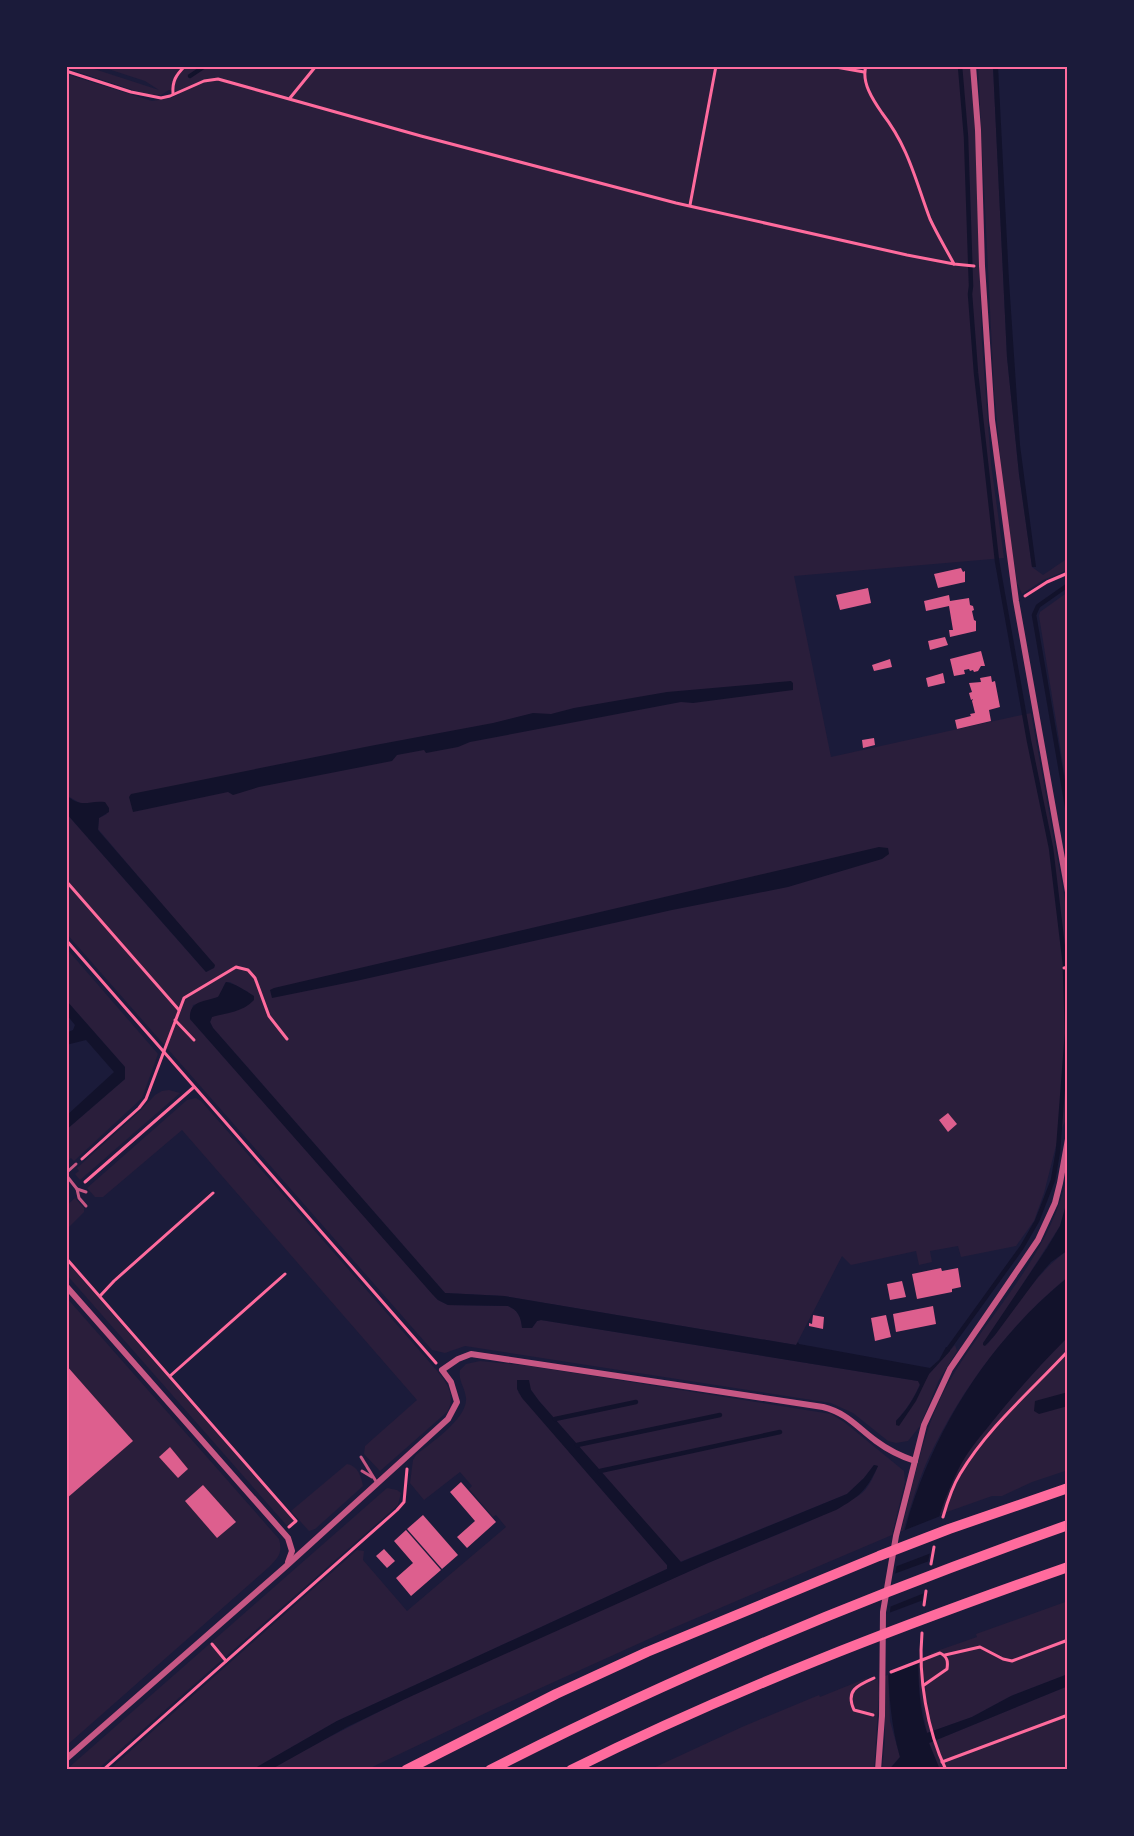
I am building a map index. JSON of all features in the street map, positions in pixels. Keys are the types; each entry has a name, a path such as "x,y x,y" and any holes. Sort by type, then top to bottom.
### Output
{"highway":[{"path":"406,1770 555,1694 647,1652 879,1556 945,1526 1068,1488"},
{"path":"490,1770 677,1679 935,1568 1068,1525"},
{"path":"571,1770 623,1744 869,1640 928,1611 1068,1567"},
{"path":"582,1770 623,1744"}],"street":[{"path":"973,66 992,420 1016,601 1068,892"},
{"path":"878,1770 882,1716 883,1612 894,1544 924,1425 950,1369 1027,1258 1047,1221 1055,1203 1068,1138"},
{"path":"66,1286 283,1533 291,1544 292,1551 284,1568"},
{"path":"66,1759 284,1568 375,1480 409,1454 454,1411 457,1402 456,1393 442,1370 458,1359 471,1354 823,1407 837,1411 887,1449 915,1461"}],"lane":[{"path":"76,1164 66,1174 86,1206"},
{"path":"77,1189 86,1192"},
{"path":"361,1457 368,1465 375,1480"},
{"path":"362,1471 375,1480"}],"path":[{"path":"173,94 172,84 185,66"},
{"path":"290,98 316,66"},
{"path":"690,205 716,66"},
{"path":"830,66 864,72"},
{"path":"866,66 864,72 870,96 894,128 909,157 931,221 954,264"},
{"path":"66,71 131,92 161,98 204,81 218,79 596,182 954,264 974,266"},
{"path":"1016,601 1047,582 1068,573"},
{"path":"66,881 179,1010"},
{"path":"66,940 442,1370"},
{"path":"76,1164 143,1103 149,1094 179,1010 187,995 227,972 242,968 248,970 255,978 269,1016 287,1039"},
{"path":"176,1020 194,1040"},
{"path":"77,1189 195,1086"},
{"path":"100,1296 213,1193"},
{"path":"66,1258 296,1521 283,1533"},
{"path":"170,1376 285,1274"},
{"path":"945,1526 960,1474 1015,1404 1035,1387 1068,1351"},
{"path":"103,1770 397,1510 404,1502 409,1454"},
{"path":"935,1544 935,1568"},
{"path":"927,1586 928,1611"},
{"path":"922,1631 922,1665 931,1731 946,1770"},
{"path":"206,1636 226,1661"},
{"path":"888,1673 940,1653 945,1655 980,1647 995,1656 1012,1661 1068,1640"},
{"path":"924,1685 947,1670 945,1655"},
{"path":"871,1714 854,1710 853,1689 857,1685 878,1677"},
{"path":"942,1762 1068,1715"}],"shaded area":[{"path":"66,66 85,66 159,90 145,81 99,66 971,66 976,143 982,343 991,464 1004,558 794,576 831,757 1031,713 1068,917 1068,1105 1067,1118 1059,1134 1044,1193 1034,1221 1016,1246 961,1257 958,1246 930,1251 932,1262 919,1265 916,1251 851,1265 842,1256 796,1345 504,1296 445,1293 213,1028 210,1022 212,1017 248,992 226,982 219,996 193,1005 190,1019 438,1300 448,1305 508,1306 518,1314 522,1327 532,1328 537,1321 541,1320 918,1381 920,1384 918,1389 910,1404 896,1421 897,1425 929,1374 955,1345 957,1351 939,1380 920,1426 908,1441 896,1443 888,1441 853,1413 831,1403 465,1346 445,1353 432,1350 66,933 66,813 206,972 215,967 98,829 99,818 107,814 92,803 80,803 66,795 66,74 152,101 171,98 179,94 169,90 161,95 145,94 66,68"},
{"path":"978,66 993,66 1007,357 1019,474 1032,567 1043,575 1068,558 1068,570 1043,580 1022,594 1017,583 1003,488 994,390"},
{"path":"993,66 998,66 1020,445 1036,567 1032,567 1019,474 1007,357"},
{"path":"1068,592 1068,795 1039,616 1040,612"},
{"path":"791,681 793,690 693,703 681,702 470,742 458,747 426,753 424,750 397,755 392,761 259,787 233,795 228,792 133,812 129,797 131,794 493,723 533,713 551,714 667,692"},
{"path":"66,795 81,803 105,802 109,812 99,818 98,830 215,965 214,968 206,972 66,813"},
{"path":"879,847 888,848 889,854 882,859 788,887 672,910 272,998 270,990 274,988"},
{"path":"66,948 158,1054 142,1098 74,1161 71,1158 66,1162 66,1130 125,1079 124,1066 66,1000"},
{"path":"226,982 254,996 254,1000 240,1010 212,1017 210,1022 213,1028 445,1293 504,1296 796,1345 798,1342 930,1368 939,1360 946,1347 950,1348 950,1351 929,1374 916,1401 899,1426 896,1425 896,1421 915,1395 920,1385 918,1381 541,1320 537,1321 532,1328 522,1328 518,1314 508,1306 448,1305 438,1300 190,1019 194,1005 218,997"},
{"path":"66,1000 125,1067 125,1079 66,1130 66,1116 114,1072 86,1040 66,1045 66,1033 73,1030 75,1025 66,1014"},
{"path":"169,1090 180,1093 80,1180 75,1174 79,1171 77,1168 155,1095"},
{"path":"196,1098 446,1383 451,1397 447,1412 380,1471 364,1454 365,1446 417,1400 182,1130 103,1197 95,1197 87,1188 187,1100"},
{"path":"1068,1171 1068,1198 1060,1226 1001,1318 986,1346 1044,1271 1068,1250 1068,1277 1046,1296 1005,1339 968,1388 925,1466 903,1531 901,1531 926,1435 941,1398 966,1355 1035,1255 1060,1201"},
{"path":"75,1198 84,1208 84,1212 66,1230 66,1206"},
{"path":"1068,1198 1068,1250 1051,1262 995,1335 985,1346 983,1345 1060,1226"},
{"path":"66,1261 294,1521 288,1527 66,1274"},
{"path":"1068,1277 1068,1337 1019,1389 969,1451 942,1507 927,1565 918,1666 919,1693 927,1733 972,1717 1011,1696 1068,1674 1068,1686 929,1743 940,1770 902,1770 901,1767 897,1770 889,1770 900,1757 889,1687 890,1608 899,1553 914,1501 934,1450 960,1401 991,1356 1027,1315"},
{"path":"66,1297 279,1539 280,1552 269,1567 66,1746 66,1499 132,1441 66,1365"},
{"path":"1068,1314 1068,1470 1032,1482 1002,1496 992,1496 930,1518 965,1437"},
{"path":"480,1361 530,1366 831,1414 904,1471 905,1482 892,1535 673,1628 366,1770 270,1770 375,1714 482,1663 839,1507 865,1490 878,1466 874,1465 847,1494 680,1562 531,1390 518,1392 667,1565 667,1569 337,1721 252,1770 109,1770 357,1550 364,1551 363,1560 407,1611 506,1527 496,1515 493,1517 469,1489 472,1486 460,1472 424,1500 410,1483 413,1460 416,1455 455,1422 465,1406 466,1398 460,1370 466,1364"},
{"path":"517,1380 529,1380 531,1390 539,1401 681,1562 847,1494 874,1465 878,1466 862,1492 836,1510 708,1563 405,1699 347,1727 270,1770 252,1770 337,1721 667,1569 667,1565 522,1398 517,1389"},
{"path":"1068,1392 1068,1406 1039,1414 1034,1411 1035,1401"},
{"path":"347,1464 356,1469 363,1486 315,1529 309,1531 291,1511"},
{"path":"387,1488 401,1493 398,1505 97,1770 66,1770"},
{"path":"1068,1601 1068,1674 1011,1696 972,1717 927,1733 920,1693 918,1663 930,1658 931,1653 977,1637 976,1634"},
{"path":"888,1670 890,1721 900,1757 888,1770 882,1770 885,1739 885,1672"},
{"path":"867,1678 867,1683 878,1679 874,1770 649,1770 742,1727"},
{"path":"1068,1686 1068,1770 940,1770 929,1743"}],"pier":[{"path":"943,1515 934,1552 892,1568 900,1532"},
{"path":"932,1560 927,1592 887,1608 891,1575"},
{"path":"926,1599 921,1662 885,1676 886,1614"}],"building":[{"path":"961,568 963,572 965,571 965,582 938,588 934,574"},
{"path":"868,588 871,603 840,610 836,595"},
{"path":"949,595 950,601 969,598 974,610 972,611 976,621 976,631 950,637 949,630 953,630 949,606 926,611 924,601"},
{"path":"945,637 948,645 930,650 928,641"},
{"path":"981,651 985,666 981,666 978,671 974,672 969,669 964,670 965,674 954,676 950,659"},
{"path":"890,659 892,667 874,671 872,665"},
{"path":"943,673 945,683 928,687 926,678"},
{"path":"991,676 992,682 995,681 1000,707 989,710 991,721 957,729 955,720 975,713 973,699 971,700 969,693 972,692 969,683 981,682 980,678"},
{"path":"874,738 875,745 863,748 862,740"},
{"path":"948,1113 957,1124 948,1132 939,1120"},
{"path":"941,1268 942,1271 958,1268 961,1287 952,1289 952,1292 917,1299 912,1274"},
{"path":"902,1281 906,1297 890,1300 887,1284"},
{"path":"933,1306 936,1324 896,1332 893,1314"},
{"path":"813,1315 824,1317 823,1329 809,1326 809,1323 812,1324"},
{"path":"886,1315 891,1337 875,1341 871,1318"},
{"path":"66,1365 133,1441 66,1499"},
{"path":"170,1447 188,1469 178,1478 159,1457"},
{"path":"461,1482 496,1522 467,1548 457,1537 475,1521 450,1492"},
{"path":"203,1485 236,1522 217,1538 185,1501"},
{"path":"423,1515 458,1555 442,1569 407,1529"},
{"path":"406,1530 441,1570 411,1596 396,1578 413,1563 394,1541"},
{"path":"384,1549 395,1561 387,1568 376,1556"}],"waterway":[{"path":"190,76 205,66"},
{"path":"960,66 966,137 970,294 976,373 997,561 1029,741 1051,848 1065,965"},
{"path":"1068,585 1038,606 1034,615 1068,812"},
{"path":"949,1348 1022,1247 1037,1221 1053,1180 1058,1151 1067,1033 1065,970"},
{"path":"555,1419 636,1402"},
{"path":"577,1445 720,1415"},
{"path":"600,1471 780,1432"}]}
